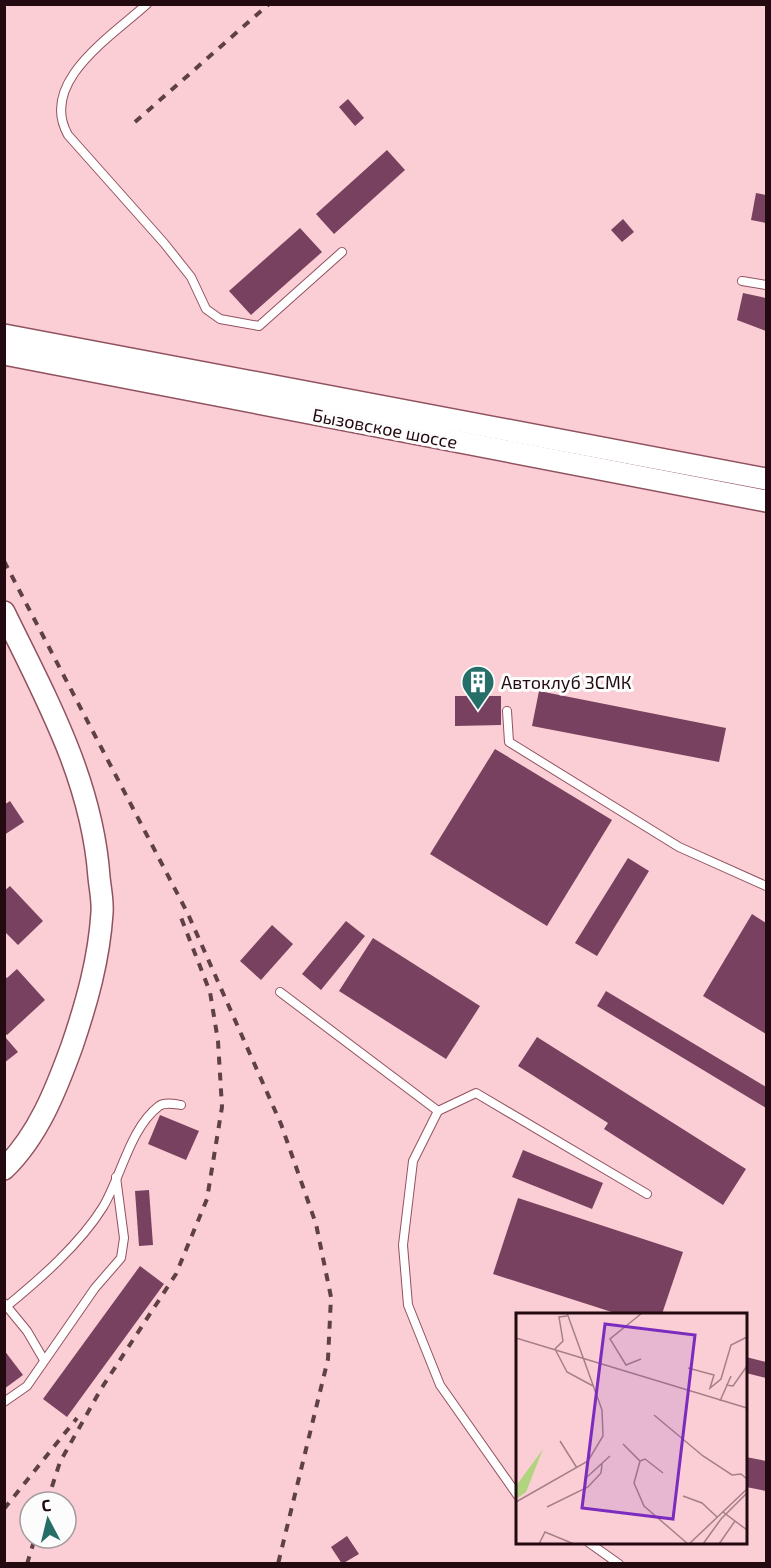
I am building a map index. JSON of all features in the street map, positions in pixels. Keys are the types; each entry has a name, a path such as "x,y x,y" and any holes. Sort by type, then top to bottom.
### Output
{"main road":[{"name":"Бызовское шоссе","path":"4,335 766,479"},
{"name":"Бызовское шоссе","path":"4,354 766,501"},
{"path":"4,612 60,727 81,780 96,838 102,910 94,975 64,1068 33,1133 4,1169"}],"lane":[{"path":"147,4 75,70 66,84 61,104 60,122 68,135 164,243 190,277 206,309 220,319 259,326 342,252"},
{"path":"741,281 766,285"},
{"path":"507,711 509,742 679,847 766,886"},
{"path":"280,992 438,1111"},
{"path":"516,1493 440,1385 408,1305 403,1245 413,1161 438,1111 476,1093 647,1194"},
{"path":"44,1360 27,1331 6,1305 49,1273 103,1207 136,1136 158,1107 164,1104 181,1105"},
{"path":"4,1402 27,1386 121,1258 124,1238 116,1177"},
{"path":"591,1544 620,1563"}],"building":[{"path":"348,99 364,118 355,126 339,107"},
{"path":"387,150 405,170 334,234 316,214"},
{"path":"756,193 766,195 766,223 751,220"},
{"path":"623,219 634,232 622,242 611,230"},
{"path":"300,228 322,252 251,315 229,291"},
{"path":"743,293 766,298 766,331 737,320"},
{"path":"539,691 726,728 719,762 532,726"},
{"name":"Автоклуб ЗСМК","path":"455,696 501,696 501,725 455,726"},
{"path":"495,749 612,820 547,926 430,854"},
{"path":"10,801 24,822 4,835 4,805"},
{"path":"628,858 649,871 597,956 575,943"},
{"path":"10,886 43,921 18,945 4,931 4,891"},
{"path":"752,914 766,923 766,1034 703,996"},
{"path":"346,921 365,936 321,990 302,974"},
{"path":"272,925 293,944 261,980 240,961"},
{"path":"373,938 480,1006 446,1059 339,991"},
{"path":"17,969 45,1000 7,1035 4,1032 4,975 7,978"},
{"path":"606,991 766,1087 766,1108 597,1006"},
{"path":"537,1037 746,1169 723,1205 604,1129 608,1123 518,1066"},
{"path":"6,1038 18,1052 4,1063 4,1039"},
{"path":"160,1115 199,1131 186,1160 148,1144"},
{"path":"523,1150 603,1183 592,1209 512,1177"},
{"path":"149,1190 153,1245 139,1246 135,1191"},
{"path":"518,1198 683,1252 662,1313 615,1313 493,1274"},
{"path":"140,1266 164,1284 67,1417 43,1399"},
{"path":"4,1350 23,1375 4,1389"},
{"path":"747,1357 766,1362 766,1378 747,1373"},
{"path":"747,1457 766,1461 766,1491 747,1487"},
{"path":"347,1536 359,1554 342,1564 331,1547"}],"railway":[{"path":"135,122 269,4"},
{"path":"4,561 188,914 281,1124 316,1224 331,1297 328,1359 278,1564"},
{"path":"51,1490 60,1462 101,1389 176,1274 207,1199 222,1107 218,1041 210,992 180,915"},
{"path":"4,1509 77,1418"},
{"path":"27,1564 31,1550"}],"place":[{"name":"Автоклуб ЗСМК","path":"478,711"}]}
